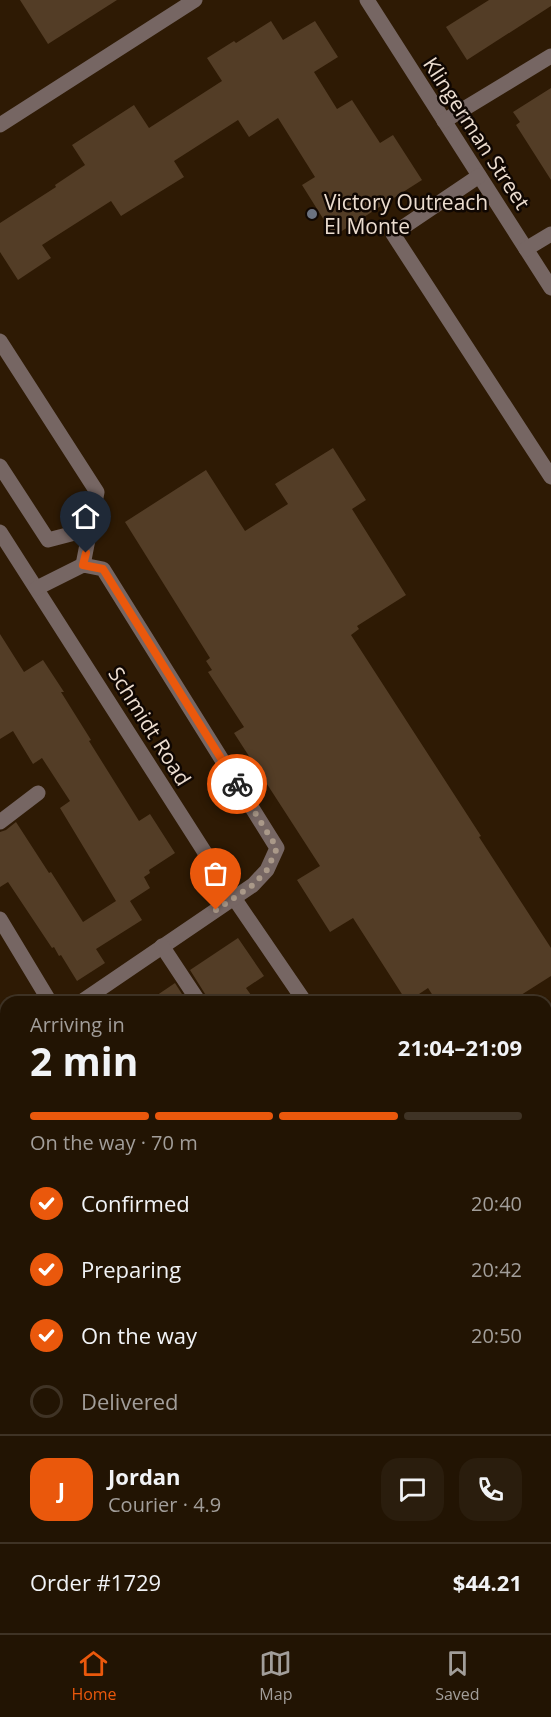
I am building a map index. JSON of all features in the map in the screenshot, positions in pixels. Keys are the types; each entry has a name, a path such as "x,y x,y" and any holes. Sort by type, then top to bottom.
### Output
{"street":[{"path":"0,125 195,0"},
{"name":"Klingerman Street","path":"367,0 551,288"},
{"path":"444,121 551,56"},
{"path":"479,176 393,234 551,477"},
{"path":"526,249 551,234"},
{"path":"0,341 97,492 83,565"},
{"path":"0,466 48,540 90,529"},
{"name":"Schmidt Road","path":"0,532 234,898 300,996"},
{"path":"37,588 83,565 103,569 277,848 267,870 253,885 90,996"},
{"path":"0,822 38,793"},
{"path":"0,919 46,996"},
{"path":"162,946 195,996"}],"building":[{"path":"20,0 117,0 48,44"},
{"path":"489,0 551,0 551,6 467,60 446,27"},
{"path":"271,21 283,40 315,21 338,57 314,72 337,109 352,100 380,143 393,135 422,180 334,236 302,185 315,177 278,118 249,137 238,120 174,161 184,177 121,216 111,201 42,245 51,258 18,280 0,252 0,223 56,187 55,185 85,165 72,145 134,105 149,128 222,81 207,58"},
{"path":"551,88 551,180 516,125 520,122 513,112"},
{"path":"333,448 366,500 352,509 406,595 357,626 359,629 351,635 551,948 551,976 519,996 433,996 428,988 416,996 403,996 353,918 330,932 297,880 320,866 234,733 244,727 208,672 212,670 206,661 210,658 125,522 206,470 245,531 288,504 275,484"},
{"path":"0,634 24,672 43,660 64,692 61,692 91,740 89,741 139,821 150,814 175,853 149,870 150,873 144,877 150,888 130,901 142,920 96,949 105,963 77,981 8,882 0,887 0,832 16,822 83,922 116,901 60,808 70,801 42,758 33,764 13,731 0,739"},
{"path":"238,938 264,976 246,988 252,996 206,996 190,970"},
{"path":"175,983 183,996 156,996"}],"way so far":[{"path":"216,910 253,885 267,870 277,848 237,784"}],"place":[{"name":"Victory Outreach El Monte","path":"312,214"}],"route":[{"path":"86,553 83,565 103,569 237,784"}]}
